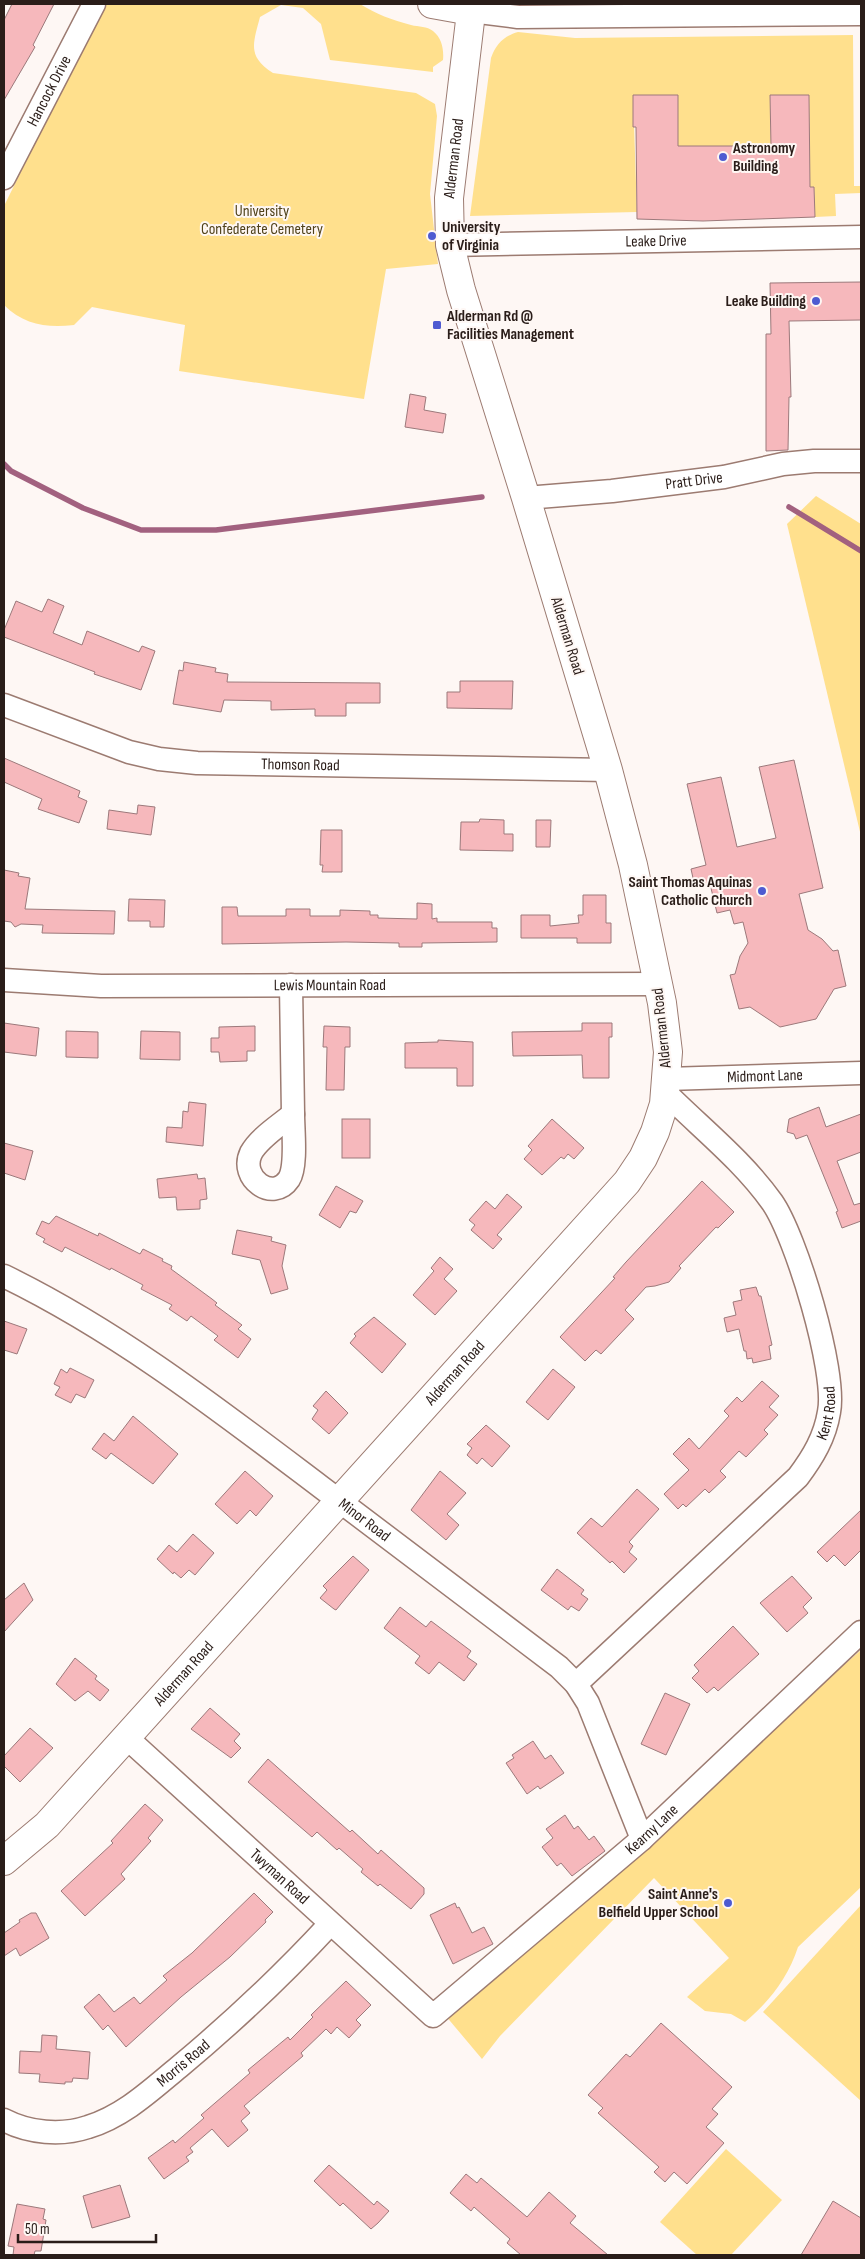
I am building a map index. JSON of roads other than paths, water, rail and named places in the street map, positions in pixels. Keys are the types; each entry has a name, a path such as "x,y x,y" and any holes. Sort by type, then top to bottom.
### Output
{"main road":[{"path":"432,4 472,7"},
{"name":"Alderman Road","path":"4,1861 47,1825 127,1738 627,1182 643,1158 655,1132 666,1086 668,1052 658,984 633,865 608,770 461,290 450,245 449,198 472,7"}],"street":[{"name":"Hancock Drive","path":"4,178 94,4"},
{"path":"472,7 518,17 861,14"},
{"name":"Leake Drive","path":"450,245 861,237"},
{"name":"Pratt Drive","path":"526,498 612,491 724,477 783,464 814,461 861,461"},
{"name":"Thomson Road","path":"4,705 121,750 187,762 608,770"},
{"name":"Lewis Mountain Road","path":"4,980 101,986 658,984"},
{"path":"291,985 293,1114"},
{"name":"Midmont Lane","path":"666,1086 861,1073"},
{"name":"Kent Road","path":"576,1684 798,1477 812,1458 823,1438 830,1411 830,1388 827,1366 796,1250 784,1223 772,1202 754,1179 666,1086"},
{"name":"Minor Road","path":"4,1276 72,1312 134,1350 213,1405 559,1666 576,1684 588,1703 642,1839"},
{"name":"Kearny Lane","path":"433,2016 642,1839 861,1632"},
{"name":"Twyman Road","path":"127,1738 433,2016"},
{"name":"Morris Road","path":"4,2120 15,2126 42,2132 65,2132 87,2128 108,2120 130,2106 216,2036 274,1984 330,1924"}],"waterway":[{"path":"4,464 11,471 83,508 141,530 216,530 482,497"},
{"path":"789,507 861,551"}],"place":[{"name":"Astronomy Building","path":"723,157"},
{"name":"University of Virginia","path":"432,236"},
{"name":"Leake Building","path":"816,301"},
{"name":"Alderman Rd @ Facilities Management","path":"437,325"},
{"name":"Saint Thomas Aquinas Catholic Church","path":"762,891"},
{"name":"Saint Anne's Belfield Upper School","path":"728,1903"}],"park label":[{"name":"University Confederate Cemetery","path":"262,220"}]}
